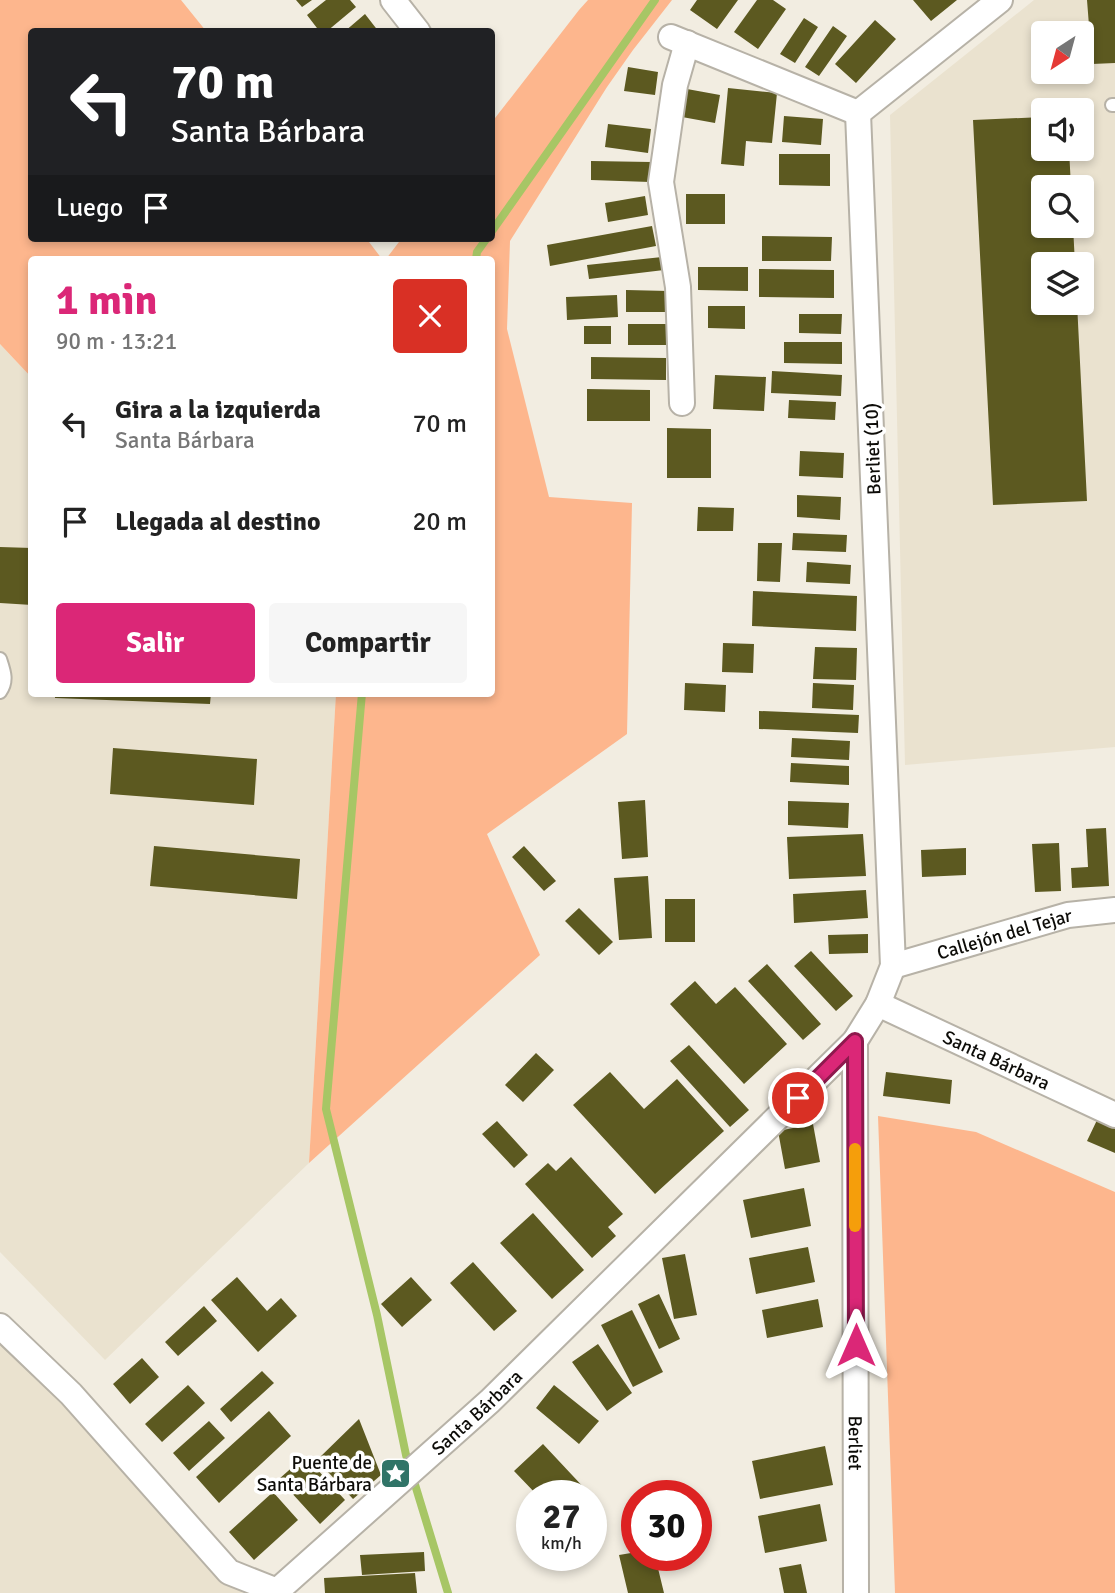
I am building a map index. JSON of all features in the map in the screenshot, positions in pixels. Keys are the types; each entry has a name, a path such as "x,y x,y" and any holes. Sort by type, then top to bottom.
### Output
{"street":[{"path":"393,0 415,28"},
{"path":"682,403 678,287 661,182 679,40 858,113 1000,0"},
{"name":"Berliet (10)","path":"858,113 894,966"},
{"name":"Callejón del Tejar","path":"894,966 1068,915 1115,910"},
{"name":"Santa Bárbara","path":"0,1326 71,1394 229,1572 277,1591 490,1401 855,1041 878,1004 894,966"},
{"name":"Santa Bárbara","path":"878,1004 1115,1115"},
{"name":"Berliet","path":"855,1041 856,1593"}],"lane":[{"path":"0,659 5,671 5,685 0,692"}],"shaded area":[{"path":"0,0 181,0 204,28 28,28 28,242 369,242 380,256 28,256 28,374 0,344"},
{"path":"588,0 672,0 607,87 510,241 507,329 549,497 632,503 627,734 487,834 540,955 309,1163 336,697 495,697 495,256 388,256 399,242 495,242 495,118"},
{"path":"1034,0 1115,0 1115,747 905,765 890,115"},
{"path":"0,344 28,374 28,697 336,697 309,1163 105,1360 0,1252"},
{"path":"878,1116 976,1132 1115,1192 1115,1593 895,1593"},
{"path":"0,1342 64,1401 147,1500 243,1593 0,1593"}],"building":[{"path":"296,0 312,0 302,7"},
{"path":"326,0 350,0 356,7 331,28 317,28 307,15"},
{"path":"697,0 738,0 717,29 690,10"},
{"path":"757,0 773,0 786,9 758,49 734,32"},
{"path":"913,0 957,0 931,21"},
{"path":"1087,0 1115,0 1115,63 1094,64 1094,21 1089,21"},
{"path":"365,14 376,28 349,28"},
{"path":"804,18 818,27 795,63 780,54"},
{"path":"875,20 896,39 856,83 835,64"},
{"path":"833,26 847,36 819,76 805,67"},
{"path":"628,67 658,72 655,95 624,91"},
{"path":"728,88 777,93 772,143 746,141 744,166 721,164"},
{"path":"687,89 720,95 715,123 682,117"},
{"path":"784,116 823,119 821,145 782,142"},
{"path":"1031,118 1031,161 1070,161 1070,175 1031,175 1031,238 1074,238 1074,252 1031,252 1031,315 1078,315 1087,501 993,505 973,120"},
{"path":"608,124 651,129 648,153 605,147"},
{"path":"779,154 830,154 830,186 779,185"},
{"path":"591,161 651,162 650,182 591,180"},
{"path":"686,194 725,194 725,224 686,224"},
{"path":"645,196 648,215 608,222 605,203"},
{"path":"652,226 656,246 550,266 547,245"},
{"path":"762,236 832,237 831,261 762,261"},
{"path":"662,257 664,270 589,279 587,265"},
{"path":"698,267 748,267 748,291 698,290"},
{"path":"759,269 834,270 834,298 759,297"},
{"path":"626,290 669,291 669,312 626,312"},
{"path":"617,295 618,317 567,320 566,297"},
{"path":"708,306 745,306 745,329 708,328"},
{"path":"799,314 842,314 841,334 799,333"},
{"path":"628,324 669,324 669,345 628,345"},
{"path":"584,326 611,326 611,344 584,344"},
{"path":"784,342 842,342 842,364 784,363"},
{"path":"591,357 666,358 666,380 591,379"},
{"path":"772,371 842,375 841,396 771,393"},
{"path":"715,375 766,377 764,411 713,409"},
{"path":"587,389 650,390 650,421 587,421"},
{"path":"789,400 836,402 835,420 788,418"},
{"path":"667,428 711,429 711,478 667,478"},
{"path":"800,451 844,453 843,478 799,476"},
{"path":"797,495 841,497 840,520 797,517"},
{"path":"698,507 734,508 733,531 697,531"},
{"path":"793,533 847,535 846,552 792,550"},
{"path":"758,543 782,543 780,582 757,581"},
{"path":"0,547 28,548 28,605 0,603"},
{"path":"807,562 851,565 850,584 806,582"},
{"path":"753,591 857,596 856,631 752,626"},
{"path":"723,643 754,644 753,673 722,672"},
{"path":"815,647 857,648 856,680 813,679"},
{"path":"685,683 726,685 725,712 684,710"},
{"path":"813,683 854,685 853,710 812,708"},
{"path":"55,697 211,697 210,704"},
{"path":"759,711 859,715 858,733 759,729"},
{"path":"792,738 850,741 849,760 791,757"},
{"path":"113,748 257,759 254,805 110,794"},
{"path":"791,763 849,766 849,785 790,782"},
{"path":"645,800 648,857 622,859 618,802"},
{"path":"788,801 849,803 848,828 788,825"},
{"path":"1106,828 1109,886 1072,888 1071,868 1088,867 1086,829"},
{"path":"863,834 866,876 789,879 787,837"},
{"path":"1059,843 1061,891 1035,892 1032,844"},
{"path":"154,846 300,859 297,899 150,886"},
{"path":"524,846 556,881 544,891 512,857"},
{"path":"966,848 966,875 922,877 921,850"},
{"path":"648,876 652,938 619,940 614,878"},
{"path":"866,890 868,918 794,923 793,894"},
{"path":"665,899 695,899 695,942 665,942"},
{"path":"579,908 613,942 599,955 565,921"},
{"path":"868,934 868,953 829,954 828,935"},
{"path":"811,951 853,996 836,1011 794,966"},
{"path":"767,964 821,1024 803,1040 748,981"},
{"path":"695,981 716,1004 735,987 787,1044 744,1084 670,1004"},
{"path":"689,1045 749,1110 730,1127 670,1061"},
{"path":"536,1053 554,1070 523,1102 505,1085"},
{"path":"610,1072 644,1109 677,1079 724,1131 655,1194 573,1105"},
{"path":"886,1072 952,1080 950,1104 883,1096"},
{"path":"1098,1118 1115,1126 1115,1153 1087,1141"},
{"path":"497,1121 528,1155 514,1168 482,1134"},
{"path":"813,1124 820,1162 785,1169 778,1131"},
{"path":"571,1157 623,1214 608,1227 616,1236 592,1258 525,1184 548,1163 556,1171"},
{"path":"804,1188 811,1226 751,1238 743,1200"},
{"path":"533,1213 584,1270 552,1299 500,1243"},
{"path":"808,1247 815,1282 756,1294 749,1258"},
{"path":"685,1254 697,1315 674,1319 662,1258"},
{"path":"473,1262 517,1311 494,1331 450,1283"},
{"path":"237,1277 267,1311 281,1298 297,1316 258,1352 211,1300"},
{"path":"411,1277 432,1300 402,1327 381,1304"},
{"path":"659,1294 680,1339 659,1349 638,1304"},
{"path":"818,1299 823,1327 767,1338 762,1310"},
{"path":"204,1306 217,1321 178,1356 165,1342"},
{"path":"632,1310 663,1372 633,1387 601,1325"},
{"path":"598,1344 632,1393 607,1411 572,1362"},
{"path":"142,1358 159,1377 130,1404 113,1384"},
{"path":"262,1371 274,1383 231,1422 220,1409"},
{"path":"188,1385 205,1403 162,1442 145,1424"},
{"path":"554,1385 599,1421 579,1444 536,1408"},
{"path":"269,1411 291,1436 219,1503 196,1477"},
{"path":"359,1419 381,1475 353,1499 317,1460"},
{"path":"209,1421 225,1438 189,1471 173,1453"},
{"path":"543,1444 577,1480 523,1480 514,1471"},
{"path":"825,1446 833,1485 760,1499 752,1461"},
{"path":"305,1456 345,1500 320,1524 279,1479"},
{"path":"273,1492 298,1520 254,1560 229,1532"},
{"path":"820,1504 827,1541 765,1553 758,1516"},
{"path":"424,1552 425,1571 362,1575 360,1555"},
{"path":"801,1564 807,1593 784,1593 779,1568"},
{"path":"623,1571 659,1571 664,1593 628,1593"},
{"path":"415,1573 417,1593 325,1593 324,1578"}],"waterway":[{"path":"495,227 655,0"},
{"path":"476,256 484,242"},
{"path":"362,697 326,1109 377,1315 406,1455 448,1593"}],"slow traffic":[{"path":"855,1149 855,1226"}],"place":[{"name":"Puente de Santa Bárbara","path":"395,1473"}],"route":[{"path":"798,1098 855,1041 856,1345"}]}
